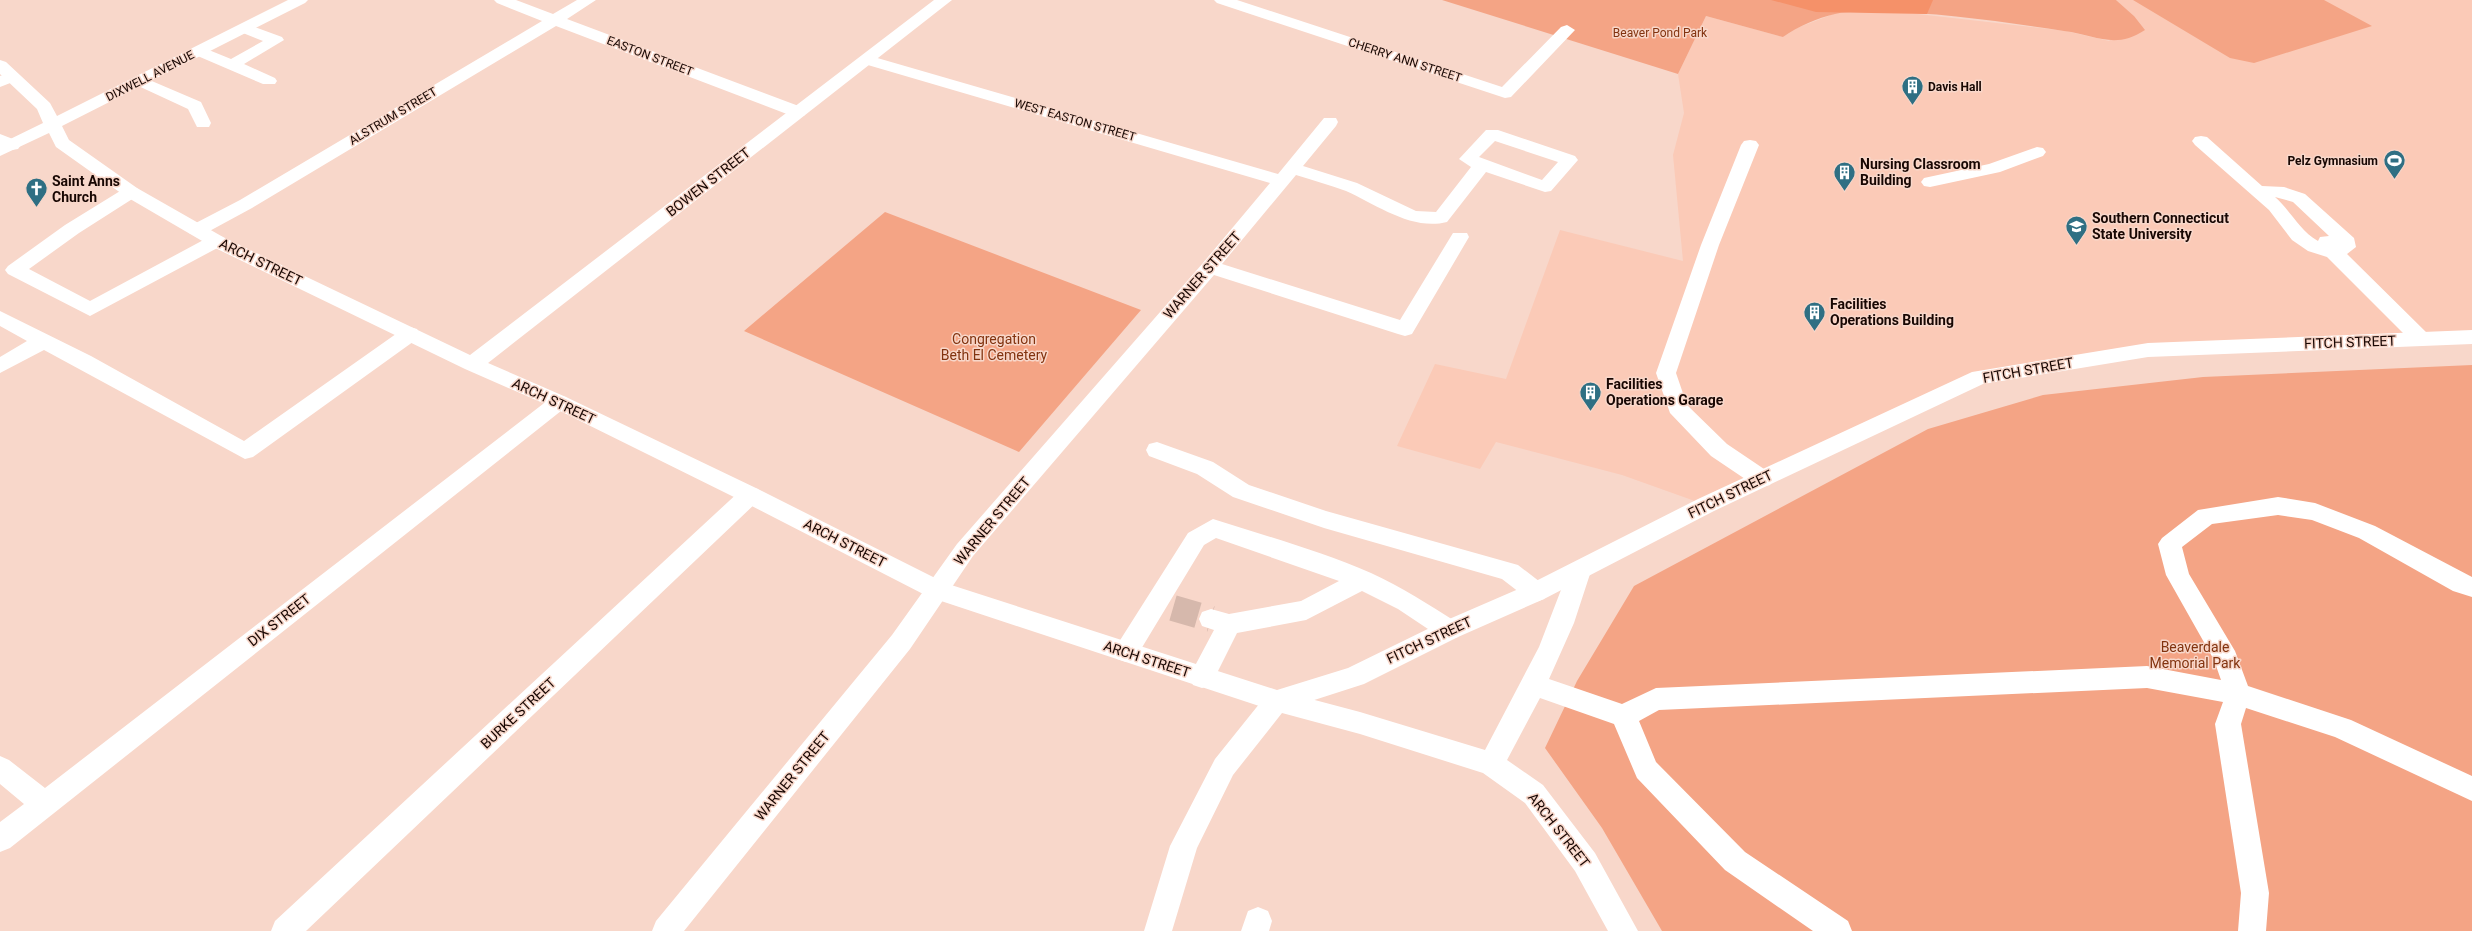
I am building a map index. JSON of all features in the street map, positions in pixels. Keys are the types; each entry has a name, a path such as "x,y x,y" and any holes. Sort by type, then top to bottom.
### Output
{"street":[{"name":"DIXWELL AVENUE","path":"4,145 52,125 300,0"},
{"name":"EASTON STREET","path":"502,0 556,19 798,112"},
{"name":"ALSTRUM STREET","path":"197,230 246,204 588,0"},
{"name":"BOWEN STREET","path":"472,364 944,0"},
{"name":"CHERRY ANN STREET","path":"1222,0 1505,93 1567,30"},
{"path":"231,65 276,40 244,28"},
{"path":"199,51 269,81"},
{"name":"WEST EASTON STREET","path":"867,60 1288,174 1351,187 1413,216 1434,218"},
{"name":"ARCH STREET","path":"0,65 6,80 44,107 62,143 131,192 216,241 472,364 559,402 750,495 937,590 1277,701 1360,722 1491,764 1534,794 1585,862 1624,931"},
{"path":"140,80 195,106 203,123"},
{"name":"WARNER STREET","path":"666,931 901,642 965,550 1210,267 1330,122"},
{"path":"1492,134 1568,160 1545,187 1482,165 1468,159 1492,134"},
{"path":"2200,141 2276,207 2301,219 2326,241 2333,252 2421,340"},
{"path":"1750,145 1710,245 1666,372 1677,408 1719,450 1762,479"},
{"path":"1930,182 1994,168 2037,152"},
{"path":"1434,218 1441,218 1482,165"},
{"path":"2258,191 2280,191 2292,194 2299,198 2347,242 2347,247 2333,252"},
{"path":"131,192 72,229 15,270 90,309 216,241"},
{"path":"1210,267 1405,329 1465,242 1434,218"},
{"path":"0,318 84,361 245,451 410,334"},
{"name":"FITCH STREET","path":"1277,701 1355,676 1449,630 1536,592 1706,505 1979,377 2148,350 2472,337"},
{"path":"0,366 43,341"},
{"name":"DIX STREET","path":"0,839 559,402"},
{"path":"1157,450 1205,468 1241,491 1324,519 1510,572 1536,592"},
{"name":"BURKE STREET","path":"285,931 750,495"},
{"path":"2252,931 2255,893 2228,724 2238,694 2226,658 2178,575 2170,544 2206,516 2278,506 2315,512 2367,532 2461,584 2472,587"},
{"path":"1126,652 1165,606 1196,539 1213,528 1279,549 1362,580 1406,602 1449,630"},
{"path":"1491,764 1536,685 1566,614 1579,571"},
{"path":"1202,677 1220,622 1306,610 1362,580"},
{"path":"1536,685 1624,716 1656,699 2147,677 2238,694 2342,728 2472,790"},
{"path":"1158,931 1184,846 1224,767 1277,701"},
{"path":"1624,716 1646,770 1735,861 1838,931"},
{"path":"0,768 44,804"}],"shaded area":[{"path":"1771,0 1933,0 1927,14 1816,12"},
{"name":"Southern Connecticut State University","path":"2116,0 2472,0 2472,335 2148,350 1979,377 1706,505 1622,475 1496,442 1480,469 1397,446 1435,364 1506,379 1560,230 1683,261 1673,155 1684,113 1678,74 1706,16 1783,37 1797,28 1836,13 1900,12 2066,31 2109,41 2134,16"}],"green space":[{"name":"Beaver Pond Park","path":"1442,0 2116,0 2134,16 2145,30 2124,39 2105,40 2064,31 1971,18 1901,12 1856,12 1840,13 1815,20 1783,37 1706,16 1678,74"},
{"path":"2133,0 2324,0 2372,26 2254,63 2230,58"},
{"name":"Congregation Beth El Cemetery","path":"885,212 1141,310 1019,452 744,331"},
{"name":"Beaverdale Memorial Park","path":"2472,365 2472,931 1662,931 1602,828 1545,748 1577,681 1634,586 1928,429 2043,395 2203,377"}],"tunnel":[{"path":"1173,608 1211,619"}],"place":[{"name":"Davis Hall","path":"1913,106"},
{"name":"Pelz Gymnasium","path":"2394,180"},
{"name":"Nursing Classroom Building","path":"1844,192"},
{"name":"Saint Anns Church","path":"37,208"},
{"name":"Southern Connecticut State University","path":"2077,246"},
{"name":"Facilities Operations Building","path":"1814,332"},
{"name":"Facilities Operations Garage","path":"1591,412"}]}
